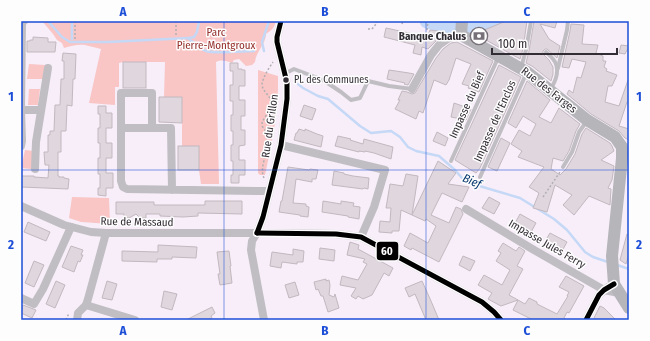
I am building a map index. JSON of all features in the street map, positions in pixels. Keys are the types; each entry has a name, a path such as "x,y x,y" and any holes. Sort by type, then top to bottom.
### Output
{"street":[{"path":"21,146 22,23 24,21"},
{"name":"Rue du Grillon","path":"264,320 251,250 252,241 257,234 263,217 281,145 287,82 284,75 277,37 280,21"},
{"path":"412,89 439,44 449,38 462,26"},
{"name":"Rue des Farges","path":"462,26 499,56 524,70 587,120 625,145"},
{"path":"35,169 36,142 40,110 48,68"},
{"path":"152,128 152,93 121,93 121,181 123,187 127,190 269,191"},
{"path":"21,110 40,110"},
{"path":"121,128 171,128 172,190"},
{"path":"281,145 385,170 374,207 361,237 482,302 501,320"},
{"path":"625,145 622,158 612,256 612,289 629,308"},
{"name":"Rue de Massaud","path":"21,206 64,225 91,232 290,233 336,234 361,237"},
{"name":"Impasse Jules Ferry","path":"466,209 534,250 612,289"},
{"path":"21,298 34,304 43,289 71,227"},
{"path":"77,320 78,313 86,304 88,299 106,233"},
{"path":"586,320 599,295 612,289"},
{"path":"86,304 135,320"}],"lane":[{"name":"Impasse de l'Enclos","path":"480,177 524,70 531,21"},
{"path":"550,90 555,82 568,21"},
{"path":"546,52 554,59 558,68"},
{"name":"Impasse du Bief","path":"451,161 499,56"},
{"path":"284,75 294,69 323,80 351,100 360,98 368,81 412,89"},
{"path":"563,167 572,152 579,132 587,120"}],"path":[{"path":"75,21 75,39"},
{"path":"176,21 176,37"},
{"path":"368,29 372,29 376,24 376,21"},
{"path":"427,30 428,21"},
{"path":"269,191 262,175 268,142 266,131 262,126 262,122 271,109 271,101 262,85 263,79 279,51"},
{"path":"543,197 563,167"}],"green space":[{"name":"Parc Pierre-Montgroux","path":"42,21 276,21 272,29 266,34 266,38 257,54 255,62 252,65 246,66 239,59 234,60 232,63 222,60 216,62 219,184 201,184 199,170 199,146 182,146 182,97 164,97 165,62 119,63 119,87 115,87 115,105 89,103 101,49 87,45 74,45 64,48 62,43 57,40"},
{"path":"29,64 45,65 43,79 27,79"},
{"path":"258,70 278,76 276,113 265,175 260,175 258,173"},
{"path":"29,89 40,89 38,105 28,105"},
{"path":"25,150 34,151 31,169 21,168"},
{"path":"72,197 109,198 110,224 81,222 69,218"}],"building":[{"path":"506,21 527,21 520,59 477,35 477,33"},
{"path":"534,21 557,21 555,28 540,24 549,39 560,46 557,58 547,49 543,51 543,54 553,67 551,81 526,63"},
{"path":"571,24 584,25 582,44 598,45 596,53 603,56 603,61 606,61 604,67 607,69 606,71 617,75 612,86 608,86 605,102 619,106 629,80 629,103 627,102 619,126 629,129 629,140 619,131 591,114 567,94 569,90 573,93 577,77 581,78 586,62 572,59 569,68 562,67"},
{"path":"386,28 418,35 428,35 430,30 438,31 436,41 428,49 422,47 421,55 413,53 415,45 384,37"},
{"path":"33,37 48,38 48,42 56,42 55,52 27,52 27,41 33,40"},
{"path":"457,42 493,61 479,92 462,84 471,64 456,58 446,85 434,80 423,113 419,111 416,119 395,109 400,100 398,100 402,91 412,94 415,93 443,49 451,43"},
{"path":"621,45 629,46 625,54 619,53"},
{"path":"63,53 76,54 72,106 67,105 66,131 61,131 61,152 58,152 58,176 69,179 68,189 21,187 21,176 48,178 49,165 45,165 44,152 48,152 48,135 50,135 50,131 54,131 55,105 60,105 61,79 64,79 64,61 62,61"},
{"path":"123,62 146,62 146,88 123,88"},
{"path":"230,63 238,63 238,69 245,70 245,86 239,86 239,100 245,100 245,116 241,116 241,130 245,130 245,145 239,146 239,160 245,160 245,175 239,175 239,183 231,183 231,175 233,175 233,161 231,161 233,131 231,131 231,115 233,115 233,101 230,101 230,85 233,85 233,71 230,71"},
{"path":"499,65 521,77 480,168 476,173 455,160"},
{"path":"389,70 414,74 408,85 387,79"},
{"path":"527,81 550,100 539,117 551,123 559,108 580,124 569,151 563,161 553,158 551,169 560,175 566,169 575,154 582,134 586,128 610,143 614,151 601,160 614,166 612,180 608,188 611,189 610,205 589,196 574,215 563,205 572,195 555,185 547,212 533,208 539,193 529,187 544,167 518,157 522,151 511,144 519,130 530,136 536,124 523,116 516,128 508,123"},
{"path":"159,97 182,97 182,123 159,122"},
{"path":"454,103 471,109 466,120 451,117"},
{"path":"304,105 316,109 312,120 300,116"},
{"path":"98,106 106,106 106,113 112,113 112,128 106,128 106,143 112,143 112,158 106,158 106,173 113,173 113,188 106,188 106,196 98,195 98,188 100,188 100,174 98,174 100,143 98,143 98,128 100,128 100,114 98,114"},
{"path":"299,129 305,131 305,129 323,136 321,147 294,140"},
{"path":"437,132 448,138 445,146 433,141"},
{"path":"338,136 363,144 364,139 393,147 391,159 374,153 365,151 359,152 335,146"},
{"path":"501,138 510,143 497,171 488,167"},
{"path":"178,146 199,146 199,170 178,170"},
{"path":"438,161 456,173 448,184 469,187 462,202 442,193 431,215 449,223 456,207 461,209 463,214 439,262 412,248 411,250 404,246 410,233 428,243 436,226 426,219 425,221 412,215"},
{"path":"288,167 318,170 316,179 312,179 312,182 296,179 293,203 306,204 306,206 309,207 308,217 279,212"},
{"path":"334,171 369,178 368,189 332,185"},
{"path":"406,174 418,176 412,215 401,210 399,231 392,231 392,233 379,232 380,221 390,222 391,208 386,208 390,184 403,186"},
{"path":"489,197 500,203 494,214 482,208"},
{"path":"205,201 242,201 242,214 198,213 198,216 183,217 146,214 146,218 140,218 136,214 129,218 124,218 124,214 116,214 116,202 154,202 154,205 205,205"},
{"path":"323,201 341,204 341,201 354,203 353,206 360,207 359,219 322,212"},
{"path":"520,214 536,223 530,234 514,225"},
{"path":"28,222 50,232 46,241 24,232"},
{"path":"550,233 567,242 562,251 544,243"},
{"path":"627,234 629,234 629,254 626,264 620,260"},
{"path":"350,242 359,245 358,249 393,268 389,276 384,273 372,295 363,299 358,296 356,299 351,296 356,288 340,285 342,276 358,280 367,264 363,262 365,259 347,255"},
{"path":"503,243 516,251 519,247 525,251 517,266 523,269 509,295 518,300 501,306 488,299 492,293 478,285 484,275 502,285 510,270 496,261 501,253 498,251"},
{"path":"158,245 197,247 196,258 172,257 172,259 157,259 157,262 122,261 122,251 158,252"},
{"path":"71,246 83,250 81,255 83,255 80,262 78,261 74,272 62,267"},
{"path":"320,248 335,250 334,261 319,259"},
{"path":"293,249 304,251 303,262 297,262 297,264 282,262 281,268 270,266 272,252 293,255"},
{"path":"229,251 232,283 220,285 217,252"},
{"path":"463,256 475,261 470,271 459,265"},
{"path":"34,261 44,265 34,287 25,283"},
{"path":"566,276 584,286 569,313 567,312 564,318 566,320 533,320 513,310 518,300 525,304 529,298 537,302 537,304 557,314 569,292 559,287"},
{"path":"326,279 326,281 329,280 330,285 329,295 334,297 335,294 339,308 328,312 323,296 321,296 318,289 316,290 314,282"},
{"path":"56,281 65,285 55,308 46,304"},
{"path":"107,281 117,284 112,300 102,298"},
{"path":"422,281 439,320 426,320 415,294 409,297 405,288"},
{"path":"295,282 299,295 289,298 285,285"},
{"path":"164,291 177,294 172,310 161,307"},
{"path":"23,305 36,310 32,318 21,313"},
{"path":"600,306 616,320 598,320 594,318"},
{"path":"212,307 215,313 211,316 212,318 208,320 186,320"}],"waterway":[{"path":"48,21 62,37 70,42 108,42 189,38 202,49 210,52 254,51"},
{"path":"72,21 72,39"},
{"name":"Bief","path":"189,38 194,37 197,32 199,21"},
{"name":"Bief","path":"264,51 262,42 269,21"},
{"path":"427,21 458,29 471,30 495,21"},
{"name":"Bief","path":"298,84 318,96 328,99 360,126 371,133 391,131 400,137 408,147 416,151 439,156 462,178 476,185 520,198 554,219 567,230 585,252 593,257 608,262"},
{"name":"Bief","path":"617,265 629,269"}],"transit line":[{"name":"60","path":"257,233 263,217 281,145 287,99 287,83 277,42 281,21"},
{"name":"60","path":"257,233 336,234 361,237 482,302 501,320"},
{"name":"60","path":"586,320 599,295 614,284"}],"place":[{"name":"Banque Chalus","path":"479,36"},
{"name":"Pl. des Communes","path":"286,80"}]}
